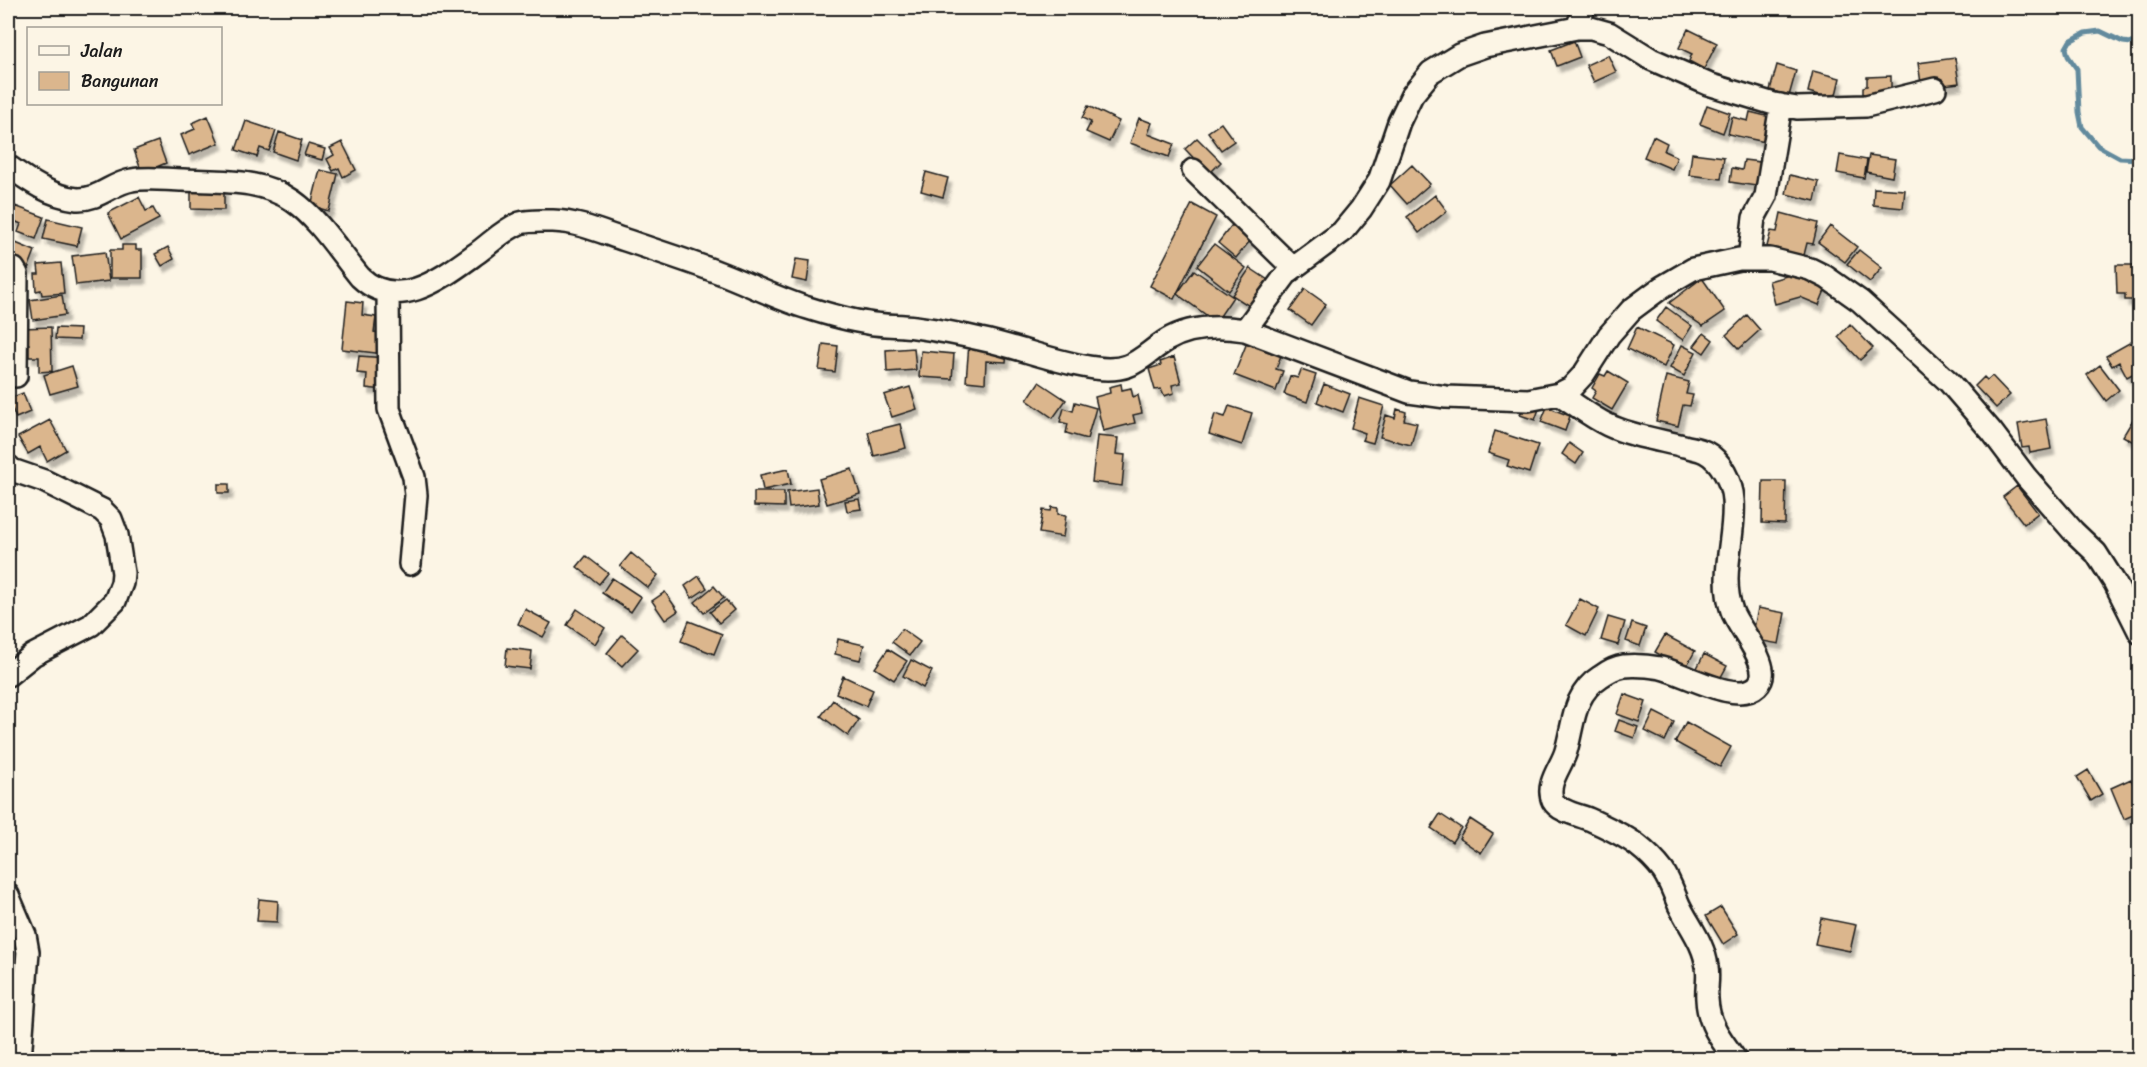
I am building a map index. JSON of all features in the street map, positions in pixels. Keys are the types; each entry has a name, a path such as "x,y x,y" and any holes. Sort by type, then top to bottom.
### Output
{"street":[{"path":"1577,28 1584,8"},
{"path":"1245,330 1278,284 1293,268 1342,232 1361,209 1379,181 1399,122 1412,95 1431,72 1459,55 1485,46 1577,28 1591,28 1609,33 1651,59 1708,84 1782,105 1811,108 1866,106 1935,89"},
{"path":"1749,259 1754,218 1766,196 1782,105"},
{"path":"8,166 43,189 77,199 93,198 119,184 140,179 254,183 292,200 308,213 360,277 369,285 388,293 406,292 429,284 512,227 524,222 554,221 580,224 717,272 807,308 867,323 913,327 982,339 1094,368 1114,370 1130,366 1167,340 1182,333 1210,327 1225,327 1245,330 1409,392 1446,397 1528,400 1559,394 1571,388 1584,374 1609,335 1631,310 1692,269 1715,263 1749,259 1790,262 1826,277 1860,301 1949,382 1992,432 2026,477 2073,531 2096,553 2115,583 2139,633"},
{"path":"1193,170 1293,268"},
{"path":"8,269 14,268 17,274 16,376"},
{"path":"388,293 389,409 414,477 416,495 410,564"},
{"path":"1559,394 1608,426 1706,452 1720,465 1730,484 1733,500 1727,594 1732,613 1762,669 1759,684 1750,690 1741,692 1722,690 1663,668 1644,666 1621,666 1604,674 1593,682 1576,704 1566,753 1555,774 1551,792 1554,801 1561,808 1591,820 1638,846 1664,873 1704,953 1707,966 1708,1018 1736,1059"},
{"path":"8,466 12,470 44,481 102,510 111,519 117,535 123,573 122,584 115,601 91,625 33,655 8,675"},
{"path":"8,896 25,935 28,952 27,994 20,1059"}],"building":[{"path":"1688,29 1717,43 1704,69 1689,61 1692,54 1679,48"},
{"path":"1574,41 1580,57 1557,66 1551,50"},
{"path":"1608,55 1616,72 1594,82 1586,65"},
{"path":"1955,58 1959,83 1944,85 1943,79 1921,83 1918,63"},
{"path":"1777,65 1796,71 1789,96 1770,90"},
{"path":"1813,71 1840,78 1835,99 1808,92"},
{"path":"1891,76 1891,94 1863,94 1863,87 1867,86 1867,77"},
{"path":"1707,105 1730,113 1723,133 1700,124"},
{"path":"1088,106 1119,121 1109,142 1086,132 1091,122 1082,118"},
{"path":"1750,112 1770,117 1765,142 1728,134 1732,117 1748,121"},
{"path":"208,116 219,143 189,155 181,135 195,129 192,123"},
{"path":"1139,118 1152,123 1148,134 1174,144 1169,157 1130,143"},
{"path":"246,121 276,131 269,151 260,148 257,157 236,150"},
{"path":"1221,123 1234,141 1221,150 1208,132"},
{"path":"279,132 302,140 296,160 273,152"},
{"path":"1653,136 1667,143 1664,151 1677,157 1672,169 1644,157"},
{"path":"1197,138 1221,162 1209,174 1185,149"},
{"path":"158,141 166,163 142,173 134,150"},
{"path":"342,142 356,170 343,177 339,168 333,171 327,159 334,155 330,148"},
{"path":"308,144 325,149 322,160 304,155"},
{"path":"1692,153 1724,157 1721,179 1689,175"},
{"path":"1840,155 1867,160 1864,178 1837,173"},
{"path":"1869,155 1895,159 1892,177 1866,172"},
{"path":"1744,160 1760,162 1756,186 1730,182 1732,168 1742,170"},
{"path":"1412,165 1430,184 1407,204 1390,185"},
{"path":"320,170 338,174 329,211 311,206"},
{"path":"926,172 948,178 943,197 921,191"},
{"path":"1790,175 1819,182 1815,201 1786,194"},
{"path":"191,188 224,189 224,210 191,209"},
{"path":"1874,188 1905,190 1903,208 1873,205"},
{"path":"1435,195 1447,211 1419,233 1407,217"},
{"path":"139,197 146,211 153,208 159,219 121,239 108,213"},
{"path":"1192,204 1216,217 1174,299 1150,286"},
{"path":"15,206 44,217 36,239 18,232 21,224 10,219"},
{"path":"1781,213 1818,223 1813,244 1807,243 1803,259 1766,250 1771,231 1777,232"},
{"path":"48,219 82,227 77,246 43,239"},
{"path":"1235,221 1254,236 1236,258 1218,243"},
{"path":"1830,226 1857,247 1845,262 1818,242"},
{"path":"11,241 35,251 28,269 8,260"},
{"path":"1214,244 1246,268 1229,291 1197,266"},
{"path":"122,245 136,245 136,250 142,250 142,278 110,278 110,250 122,250"},
{"path":"168,247 174,259 162,266 155,254"},
{"path":"1859,250 1882,268 1870,282 1847,264"},
{"path":"105,252 109,281 76,285 72,256"},
{"path":"796,259 810,261 807,282 792,279"},
{"path":"61,263 64,293 42,295 41,290 36,291 35,274 39,274 38,265"},
{"path":"2116,265 2138,265 2139,300 2125,300 2125,294 2117,294"},
{"path":"1250,268 1274,284 1257,311 1232,295"},
{"path":"1194,270 1233,297 1216,322 1177,294"},
{"path":"1800,272 1828,283 1819,305 1800,297 1775,304 1769,281"},
{"path":"1702,278 1725,311 1703,326 1669,303"},
{"path":"1305,289 1326,304 1311,325 1290,310"},
{"path":"62,295 65,315 33,320 30,300"},
{"path":"347,301 363,303 362,315 376,317 374,332 387,334 384,354 342,349"},
{"path":"1666,307 1692,326 1683,340 1656,321"},
{"path":"1747,315 1760,330 1739,349 1726,335"},
{"path":"1850,324 1873,348 1860,360 1838,337"},
{"path":"51,327 52,371 39,372 39,357 29,357 29,344 23,344 22,328"},
{"path":"1637,327 1674,345 1664,367 1627,349"},
{"path":"56,328 80,329 79,340 55,339"},
{"path":"1704,333 1713,340 1704,353 1694,346"},
{"path":"1248,340 1282,353 1276,369 1283,371 1276,391 1234,375"},
{"path":"2131,342 2140,358 2140,370 2127,377 2119,362 2112,366 2106,356"},
{"path":"823,344 838,346 835,372 819,370"},
{"path":"969,344 1007,351 1006,362 986,361 985,383 966,381"},
{"path":"1682,345 1696,352 1684,376 1670,368"},
{"path":"914,348 916,370 887,372 886,350"},
{"path":"921,351 954,354 952,379 919,377"},
{"path":"359,356 387,358 384,390 366,388 367,374 357,373"},
{"path":"1174,357 1181,383 1172,385 1174,393 1164,396 1161,389 1155,390 1149,369"},
{"path":"2100,365 2119,390 2106,401 2087,375"},
{"path":"72,366 78,386 50,394 44,375"},
{"path":"1301,370 1316,375 1307,402 1284,394 1290,376 1298,378"},
{"path":"1608,371 1628,383 1612,410 1592,398 1596,391 1592,388 1600,374 1605,376"},
{"path":"1666,376 1689,382 1686,394 1693,395 1690,406 1683,405 1678,426 1656,421"},
{"path":"1992,376 2010,395 1996,408 1975,386 1984,377 1987,380"},
{"path":"1039,382 1066,400 1053,418 1027,400"},
{"path":"1121,384 1122,390 1131,388 1133,397 1138,395 1142,413 1133,415 1135,423 1103,431 1095,397 1110,393 1109,387"},
{"path":"1324,384 1350,394 1343,412 1317,402"},
{"path":"910,387 917,409 892,417 884,395"},
{"path":"23,393 30,412 16,418 8,399"},
{"path":"1359,398 1384,406 1373,443 1362,440 1365,433 1351,428"},
{"path":"1075,402 1096,408 1087,439 1066,433 1068,424 1060,422 1064,408 1073,411"},
{"path":"1524,404 1539,409 1535,420 1520,415"},
{"path":"1229,406 1252,413 1242,445 1209,434 1215,414 1225,417"},
{"path":"1547,407 1570,416 1565,431 1541,422"},
{"path":"1397,409 1406,412 1404,420 1417,423 1411,445 1380,437 1386,415 1395,418"},
{"path":"2135,416 2140,419 2140,439 2137,444 2123,436"},
{"path":"2046,419 2051,449 2030,453 2029,447 2022,448 2018,424"},
{"path":"50,420 66,450 47,461 40,447 28,454 18,437"},
{"path":"900,424 906,448 874,456 868,432"},
{"path":"1495,431 1538,445 1529,473 1507,466 1509,460 1488,453"},
{"path":"1097,436 1118,438 1116,454 1125,455 1122,486 1092,482"},
{"path":"1569,443 1583,453 1576,464 1562,454"},
{"path":"788,469 791,484 763,490 760,475"},
{"path":"852,469 860,494 827,504 819,479"},
{"path":"1763,481 1786,481 1785,524 1762,523"},
{"path":"218,484 229,484 229,493 218,493"},
{"path":"2017,486 2038,513 2024,524 2003,497"},
{"path":"817,488 819,504 789,508 787,492"},
{"path":"754,492 784,492 784,507 754,506"},
{"path":"859,499 861,509 847,511 845,501"},
{"path":"1052,507 1058,508 1058,514 1066,515 1063,537 1039,533 1043,510 1051,511"},
{"path":"631,553 658,575 648,588 620,566"},
{"path":"586,556 608,573 599,584 577,567"},
{"path":"699,576 707,588 692,598 685,586"},
{"path":"612,578 641,597 631,612 602,593"},
{"path":"714,586 724,598 704,613 695,602"},
{"path":"665,592 678,611 665,620 652,601"},
{"path":"1580,599 1599,609 1586,636 1566,625"},
{"path":"726,600 734,610 719,623 710,612"},
{"path":"1758,608 1785,613 1779,644 1752,639"},
{"path":"525,609 551,623 543,637 518,624"},
{"path":"577,609 605,628 595,644 567,625"},
{"path":"1608,617 1625,622 1618,645 1601,640"},
{"path":"689,621 722,634 714,654 681,641"},
{"path":"1632,623 1646,628 1640,646 1626,641"},
{"path":"902,629 920,642 910,655 892,642"},
{"path":"622,635 638,649 622,666 607,653"},
{"path":"1665,635 1695,651 1685,669 1655,652"},
{"path":"838,639 864,645 860,660 835,654"},
{"path":"507,648 532,651 530,669 505,666"},
{"path":"888,649 907,661 894,680 875,668"},
{"path":"1704,654 1727,666 1717,684 1695,672"},
{"path":"911,660 932,671 923,688 903,676"},
{"path":"843,676 873,690 866,706 836,693"},
{"path":"1624,694 1646,702 1639,722 1617,714"},
{"path":"833,700 859,720 848,736 821,716"},
{"path":"1654,712 1674,722 1665,741 1645,731"},
{"path":"1619,720 1638,727 1634,738 1615,731"},
{"path":"1686,722 1731,747 1720,767 1675,742"},
{"path":"2088,770 2102,794 2091,801 2077,777"},
{"path":"2131,779 2140,799 2140,812 2124,819 2111,788"},
{"path":"1440,814 1461,828 1452,842 1431,828"},
{"path":"1470,819 1493,834 1481,853 1459,838"},
{"path":"259,899 278,901 277,922 257,921"},
{"path":"1721,907 1738,934 1723,944 1706,916"},
{"path":"1821,918 1856,925 1850,951 1815,944"}],"waterway":[{"path":"2140,44 2123,42 2100,31 2085,33 2070,41 2066,48 2068,56 2077,69 2082,127 2098,146 2120,158 2140,159"}]}
